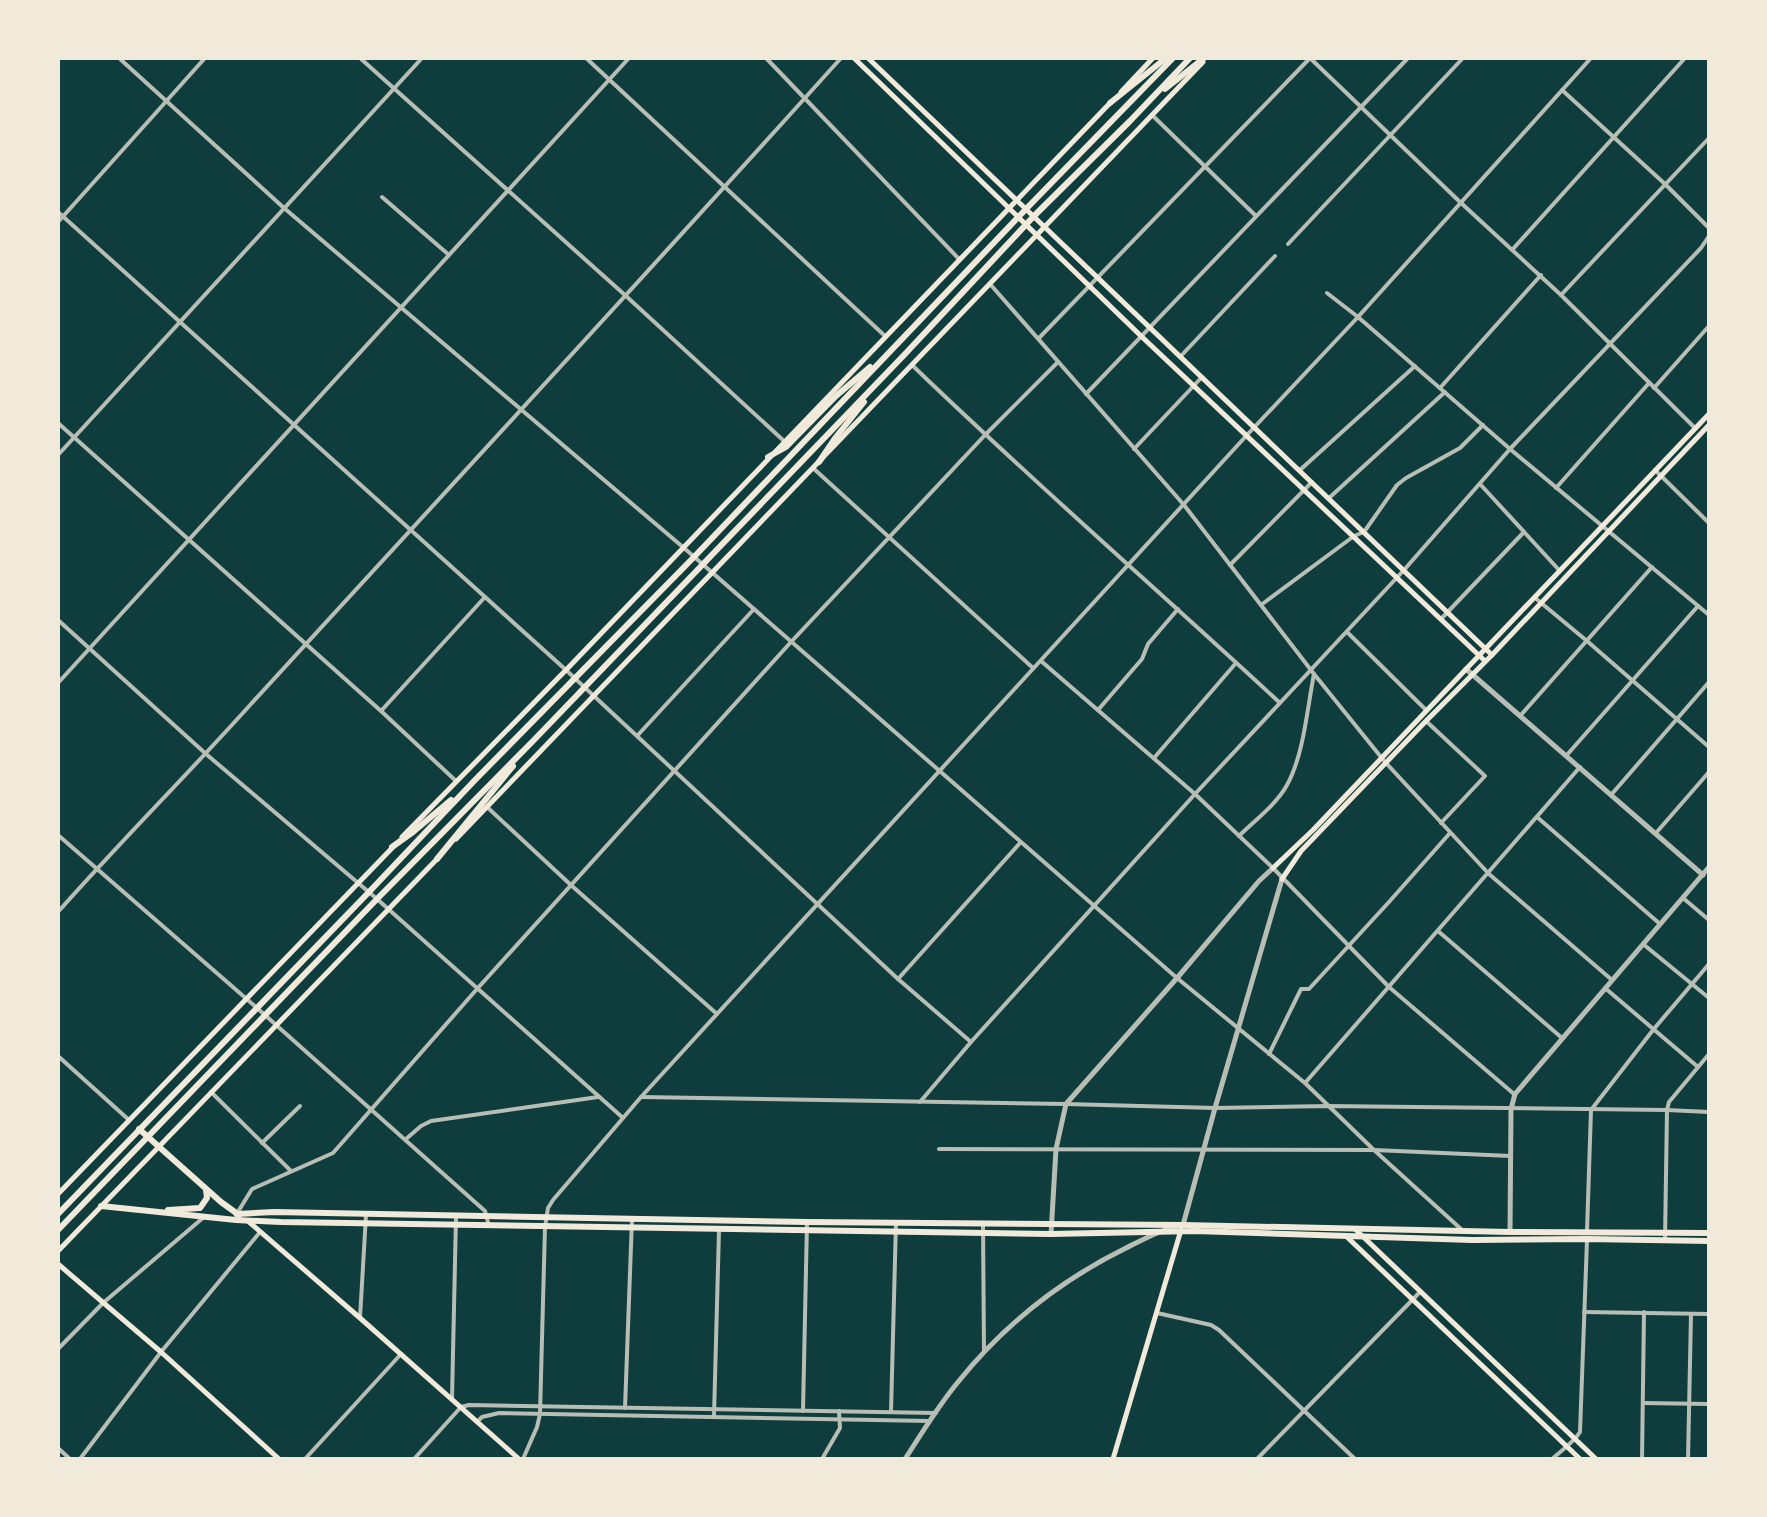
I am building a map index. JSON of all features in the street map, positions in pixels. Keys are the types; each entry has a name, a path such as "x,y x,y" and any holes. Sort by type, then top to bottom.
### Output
{"main road":[{"path":"854,58 1141,336 1485,661"},
{"path":"868,58 1492,655"},
{"path":"58,1194 1153,58"},
{"path":"1110,103 1166,58"},
{"path":"58,1214 1173,58"},
{"path":"58,1230 533,741 1034,216 1190,58"},
{"path":"1130,121 1182,74 1205,58"},
{"path":"58,1251 595,696 1205,58"},
{"path":"768,457 786,447 836,396 897,344"},
{"path":"816,465 906,353"},
{"path":"1282,879 1301,851 1426,710 1709,414"},
{"path":"1273,868 1492,655 1709,425"},
{"path":"437,859 533,741"},
{"path":"392,847 475,780"},
{"path":"129,1120 236,1217 248,1221 719,1228 896,1222 1051,1234 1159,1232 1182,1228 1472,1240 1709,1233"},
{"path":"137,1210 200,1208 207,1198 205,1186"},
{"path":"101,1206 204,1217 274,1212 719,1219 896,1232 1051,1225 1355,1229 1709,1241"},
{"path":"248,1221 521,1459"},
{"path":"1113,1459 1182,1228"},
{"path":"1355,1229 1596,1459"},
{"path":"1346,1236 1580,1459"},
{"path":"58,1264 279,1459"}],"street":[{"path":"119,58 284,208 713,573 1177,978 1305,1083 1463,1231"},
{"path":"58,222 205,58"},
{"path":"360,58 784,441"},
{"path":"58,455 422,58"},
{"path":"586,58 885,336"},
{"path":"58,683 629,58"},
{"path":"766,58 959,259"},
{"path":"58,912 841,58"},
{"path":"1039,339 1310,58 1541,275 1701,434"},
{"path":"1086,394 1408,58"},
{"path":"1288,244 1463,58"},
{"path":"521,1459 540,1414 545,1227 553,1200 622,1117 1358,317 1591,58"},
{"path":"1512,250 1685,58"},
{"path":"1562,90 1709,228"},
{"path":"1152,115 1256,216"},
{"path":"1561,295 1709,138"},
{"path":"382,197 449,255"},
{"path":"58,212 595,696 898,979 971,1042"},
{"path":"920,1102 1093,905 1312,672 1510,449 1709,236"},
{"path":"1701,248 1709,255"},
{"path":"1180,357 1275,256"},
{"path":"1329,498 1443,390 1541,275"},
{"path":"990,284 1184,505 1383,760 1489,874 1612,980"},
{"path":"1327,293 1709,615"},
{"path":"1654,388 1709,326"},
{"path":"236,1217 252,1189 333,1153 477,989 887,537 1058,362"},
{"path":"912,365 1280,703"},
{"path":"1300,470 1415,366"},
{"path":"1134,449 1202,377"},
{"path":"1556,488 1649,383"},
{"path":"58,423 456,781"},
{"path":"1261,605 1354,536 1364,532 1397,485 1460,448 1483,425"},
{"path":"816,465 887,537 1034,669"},
{"path":"1655,470 1709,523"},
{"path":"1230,565 1312,482"},
{"path":"1480,484 1559,570"},
{"path":"1441,619 1524,532"},
{"path":"1520,716 1652,567"},
{"path":"381,711 485,597"},
{"path":"1534,597 1709,747"},
{"path":"1566,756 1698,606"},
{"path":"637,736 754,609"},
{"path":"1098,710 1142,659 1148,644 1178,609"},
{"path":"58,620 206,754 369,892 622,1117"},
{"path":"1347,632 1426,710"},
{"path":"1041,661 1195,794 1273,868 1389,987 1515,1094"},
{"path":"1154,758 1236,663"},
{"path":"1466,669 1703,875"},
{"path":"1239,836 1287,785 1298,756 1312,672"},
{"path":"1611,795 1709,682"},
{"path":"1426,721 1485,776 1441,823"},
{"path":"1305,1083 1580,767"},
{"path":"1656,833 1709,772"},
{"path":"487,807 717,1014"},
{"path":"1537,817 1660,924"},
{"path":"1269,1054 1301,989 1309,989 1450,833"},
{"path":"58,835 406,1139 485,1211 489,1226"},
{"path":"898,979 1020,843"},
{"path":"1510,1232 1511,1109 1515,1094 1709,867"},
{"path":"1051,1234 1056,1149 1066,1104 1273,868"},
{"path":"1182,1228 1282,879"},
{"path":"1683,898 1709,920"},
{"path":"1438,931 1562,1038"},
{"path":"1643,944 1709,998"},
{"path":"1552,1459 1580,1432 1591,1110 1709,964"},
{"path":"1605,988 1698,1067"},
{"path":"1665,1240 1667,1110 1669,1102 1709,1054"},
{"path":"58,1056 129,1120"},
{"path":"211,1092 291,1171"},
{"path":"406,1139 431,1121 598,1097"},
{"path":"641,1097 1215,1108 1328,1106 1709,1112"},
{"path":"262,1143 300,1106"},
{"path":"939,1149 1374,1150 1511,1156"},
{"path":"360,1318 366,1215"},
{"path":"58,1349 103,1303 204,1217"},
{"path":"452,1399 456,1217"},
{"path":"625,1416 632,1219"},
{"path":"714,1416 719,1219"},
{"path":"892,1419 896,1222"},
{"path":"803,1418 807,1226"},
{"path":"983,1228 984,1352"},
{"path":"80,1459 161,1352 261,1231"},
{"path":"905,1459 957,1383 984,1352 1034,1306 1105,1259 1159,1232"},
{"path":"1257,1459 1420,1292"},
{"path":"1584,1312 1709,1314"},
{"path":"1642,1459 1644,1312"},
{"path":"1157,1313 1211,1325 1219,1330 1355,1459"},
{"path":"1688,1459 1691,1314"},
{"path":"305,1459 401,1354"},
{"path":"1643,1403 1709,1404"},
{"path":"414,1459 461,1407 469,1405 936,1413"},
{"path":"822,1459 840,1428 839,1411"},
{"path":"477,1422 482,1417 499,1413 930,1421"},
{"path":"58,1448 70,1459"}]}
